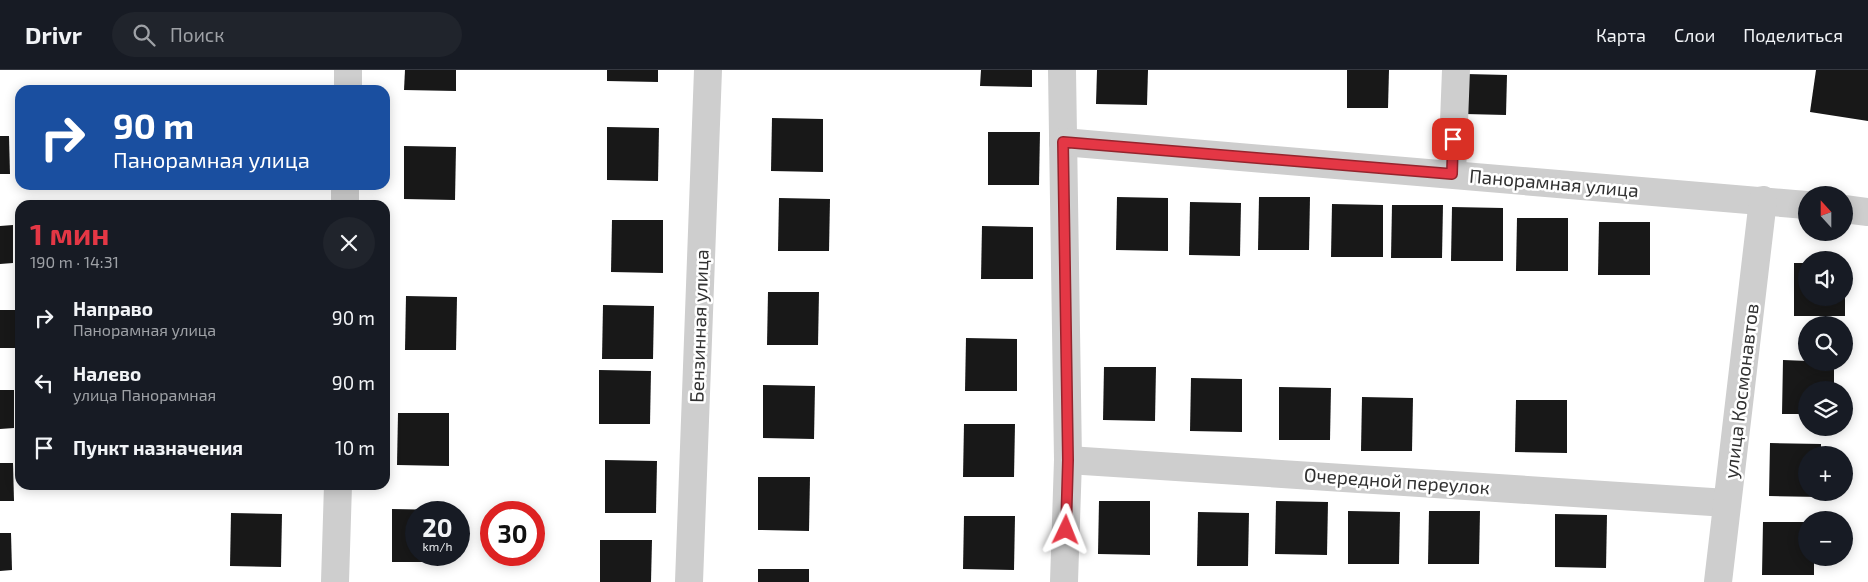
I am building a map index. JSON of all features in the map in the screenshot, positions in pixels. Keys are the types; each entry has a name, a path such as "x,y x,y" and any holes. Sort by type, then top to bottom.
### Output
{"street":[{"path":"348,70 348,85"},
{"name":"Бензинная улица","path":"689,582 708,70"},
{"path":"1062,70 1068,460 1064,582"},
{"path":"1452,174 1456,70"},
{"name":"Панорамная улица","path":"1063,142 1798,204"},
{"name":"улица Космонавтов","path":"1718,582 1763,200"},
{"path":"1853,210 1868,212"},
{"name":"Очередной переулок","path":"1068,460 1727,502"},
{"path":"335,582 338,490"}],"building":[{"path":"405,70 456,70 456,91 404,90"},
{"path":"607,70 658,70 658,82 607,81"},
{"path":"981,70 1032,70 1032,87 980,86"},
{"path":"1097,70 1148,70 1147,105 1096,104"},
{"path":"1347,70 1389,70 1388,108 1347,108"},
{"path":"1816,70 1868,70 1868,121 1810,112"},
{"path":"1466,74 1507,75 1506,115 1465,114"},
{"path":"772,118 823,119 823,172 771,171"},
{"path":"607,127 659,128 658,181 607,180"},
{"path":"988,132 1040,132 1039,185 988,185"},
{"path":"0,136 9,136 10,174 0,174"},
{"path":"404,146 456,147 455,200 404,199"},
{"path":"1117,197 1168,198 1168,251 1116,250"},
{"path":"1259,197 1310,197 1309,250 1258,250"},
{"path":"779,198 830,199 829,251 778,251"},
{"path":"1190,202 1241,203 1240,256 1189,255"},
{"path":"1332,204 1383,205 1383,257 1331,257"},
{"path":"1392,205 1443,205 1442,258 1391,258"},
{"path":"1452,207 1503,208 1503,261 1451,261"},
{"path":"1517,218 1568,218 1568,271 1516,271"},
{"path":"612,220 663,220 663,273 611,272"},
{"path":"1599,222 1650,222 1650,275 1598,275"},
{"path":"13,225 13,263 0,264 0,226"},
{"path":"982,226 1033,227 1033,279 981,279"},
{"path":"1794,263 1798,263 1798,306 1845,306 1845,316 1794,316"},
{"path":"768,292 819,292 818,345 767,345"},
{"path":"406,296 457,297 456,350 405,350"},
{"path":"603,305 654,306 653,359 602,359"},
{"path":"0,310 15,310 15,348 0,348"},
{"path":"966,338 1017,339 1017,391 965,391"},
{"path":"1783,360 1798,361 1798,371 1834,371 1834,381 1798,381 1798,414 1782,414"},
{"path":"1104,367 1156,367 1155,421 1103,420"},
{"path":"599,370 651,371 650,424 599,424"},
{"path":"1191,378 1242,379 1242,432 1190,431"},
{"path":"763,385 815,386 814,439 763,438"},
{"path":"1279,387 1331,388 1330,440 1279,440"},
{"path":"0,390 14,390 14,428 0,429"},
{"path":"1362,397 1413,398 1412,451 1361,451"},
{"path":"1516,400 1567,400 1567,453 1515,452"},
{"path":"398,413 449,413 449,466 397,465"},
{"path":"964,424 1015,424 1014,477 963,477"},
{"path":"1770,443 1821,444 1821,446 1798,446 1798,497 1769,496"},
{"path":"605,460 657,461 656,513 605,513"},
{"path":"0,463 13,463 14,501 0,501"},
{"path":"758,477 810,477 809,531 758,530"},
{"path":"1099,501 1150,501 1150,555 1098,554"},
{"path":"1276,501 1328,502 1327,555 1275,554"},
{"path":"392,509 405,509 405,562 392,562"},
{"path":"1348,511 1400,512 1399,564 1348,564"},
{"path":"1429,511 1480,511 1479,564 1428,564"},
{"path":"1198,512 1249,513 1248,566 1197,566"},
{"path":"231,513 282,514 281,567 230,566"},
{"path":"1555,514 1607,515 1606,568 1555,567"},
{"path":"964,516 1015,516 1014,570 963,569"},
{"path":"1763,522 1798,522 1798,566 1814,566 1814,575 1762,575"},
{"path":"0,533 11,533 12,570 0,571"},
{"path":"600,540 652,540 651,582 600,582"},
{"path":"758,569 809,569 809,582 758,582"}],"route":[{"path":"1066,530 1068,460 1063,142 1452,174 1453,139"}]}
